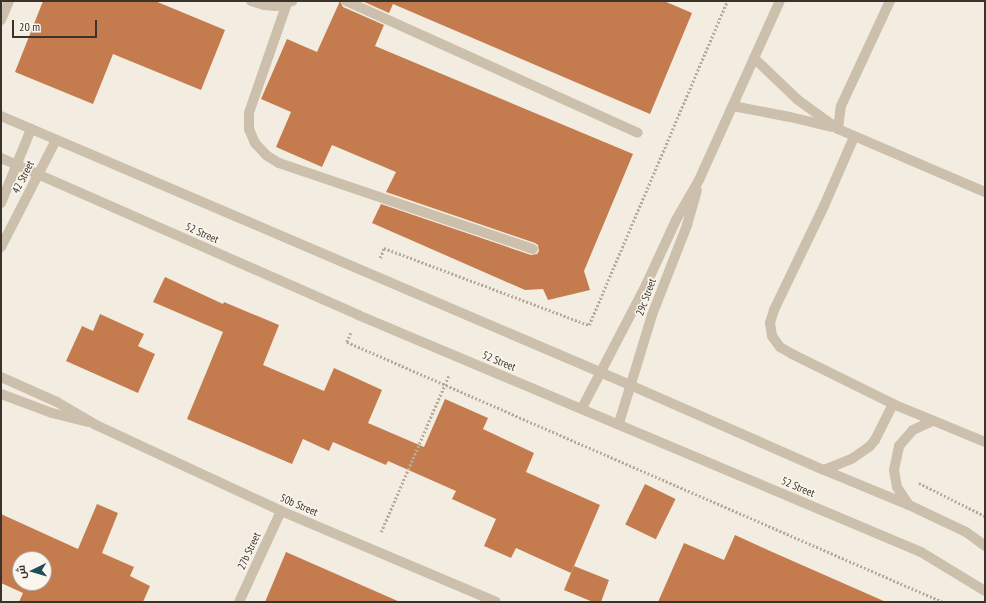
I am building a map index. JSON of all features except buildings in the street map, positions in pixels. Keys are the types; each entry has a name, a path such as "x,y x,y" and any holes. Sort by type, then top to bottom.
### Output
{"street":[{"path":"1,20 10,1"},
{"path":"251,1 264,5 276,6 289,2"},
{"path":"346,1 638,133"},
{"name":"29c Street","path":"582,408 646,285 676,220 700,180 780,1"},
{"path":"838,129 841,106 890,1"},
{"path":"289,2 249,113 250,129 256,143 266,155 279,163 533,249"},
{"path":"754,58 798,100 838,129 985,192"},
{"path":"733,106 790,117 838,129"},
{"path":"1,116 601,372 824,470 909,504 966,532 985,546"},
{"name":"42 Street","path":"1,203 32,129"},
{"path":"854,137 770,323 772,336 780,347 893,404 985,442"},
{"name":"42 Street","path":"1,247 56,140"},
{"name":"52 Street","path":"1,158 457,356 921,552 985,591"},
{"name":"29c Street","path":"619,424 657,303 687,225 700,180"},
{"name":"50b Street","path":"1,377 57,402 96,425 281,511 496,602"},
{"name":"50b Street","path":"1,394 52,413 96,425"},
{"path":"824,470 852,458 868,447 875,440 893,404"},
{"path":"909,504 897,487 894,470 899,446 913,430 932,421"},
{"name":"27b Street","path":"239,602 281,511"}],"path":[{"path":"373,550 457,356"},
{"path":"894,470 985,516"}]}
